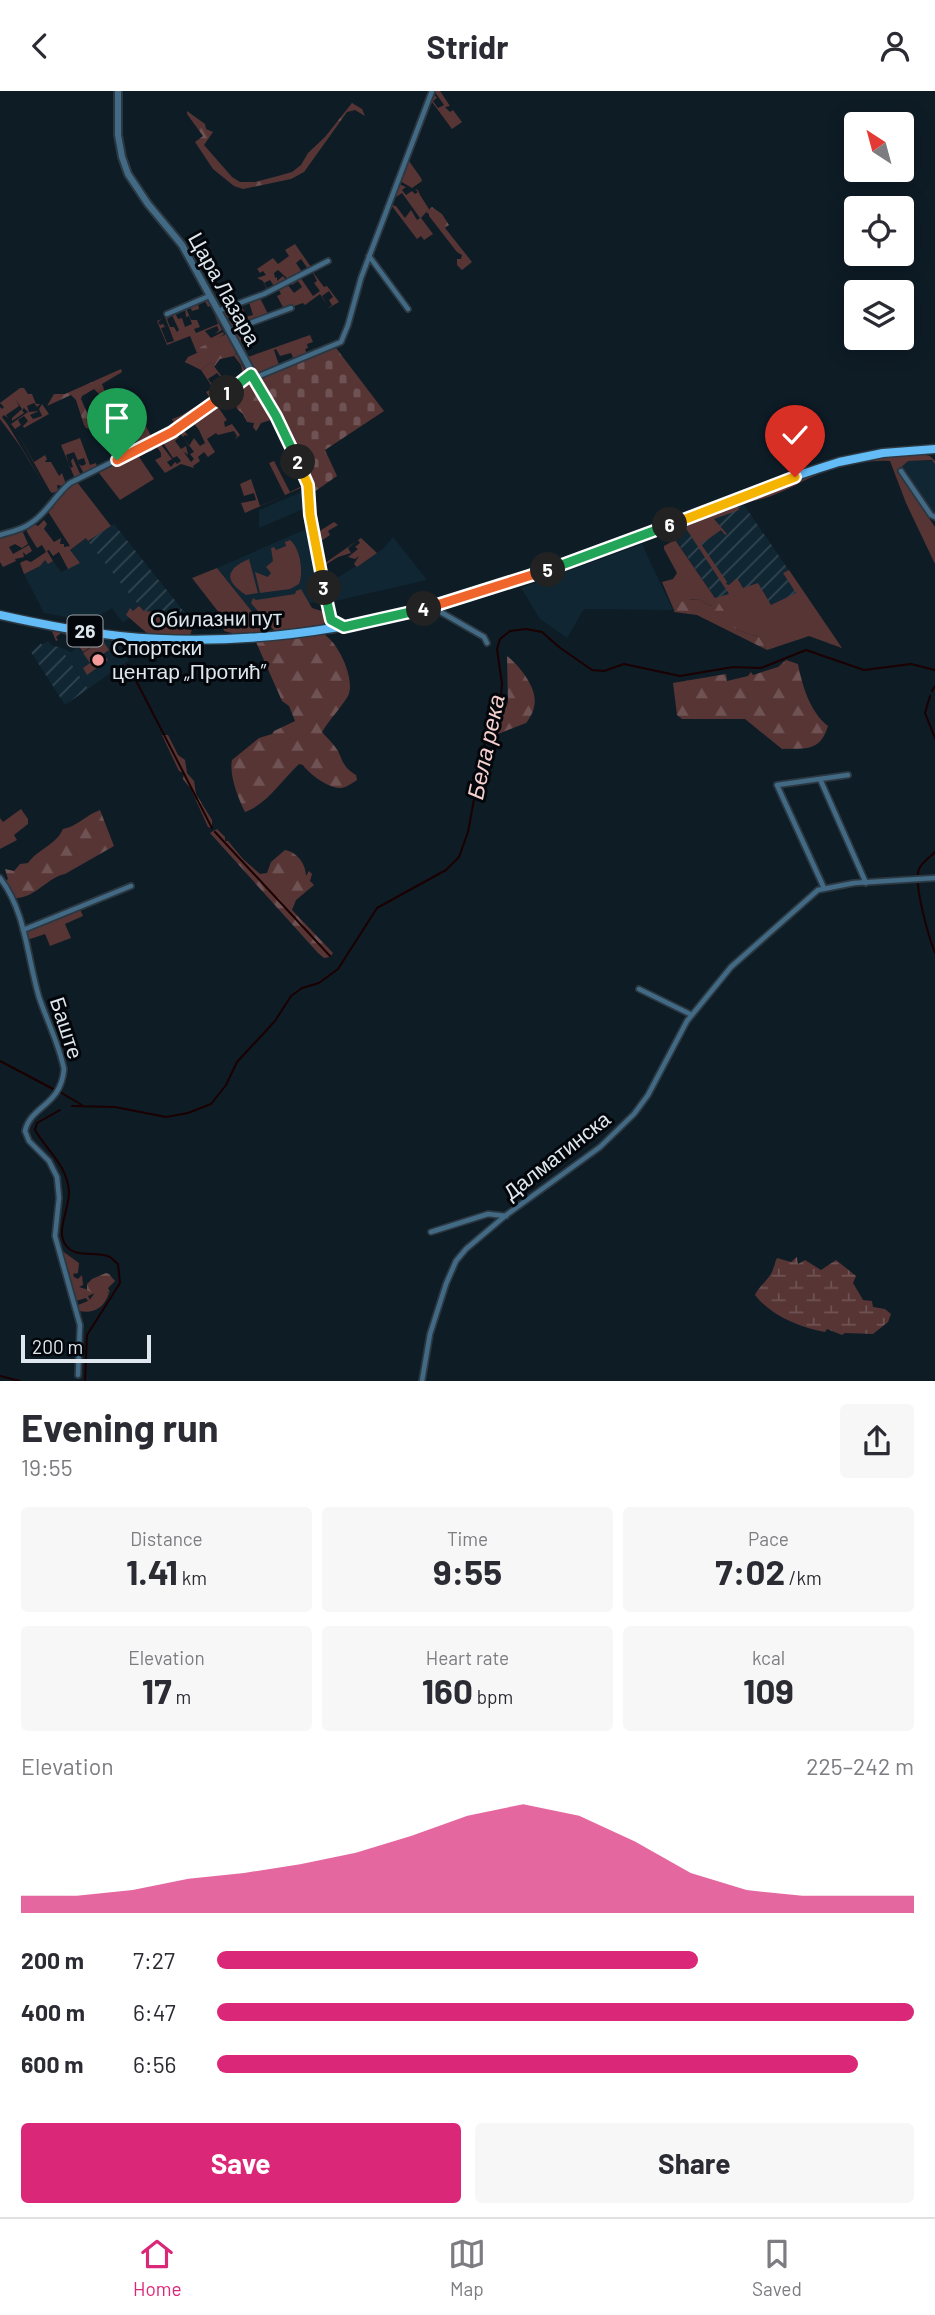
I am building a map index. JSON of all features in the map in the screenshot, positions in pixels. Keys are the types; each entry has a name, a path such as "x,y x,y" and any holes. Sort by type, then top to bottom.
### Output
{"main road":[{"path":"922,449 935,456"},
{"path":"329,626 344,627 432,607 545,571 823,467 871,454 935,449"},
{"name":"Обилазни пут","path":"0,615 95,633 158,639 233,639 329,626"}],"street":[{"name":"Цара Лазара","path":"118,91 118,135 128,174 148,204 178,239 289,443 308,485 329,626"},
{"path":"0,535 27,526 39,517 70,483 172,432 252,375 259,376 341,342 369,256 432,91"},
{"path":"369,256 408,309"},
{"path":"217,312 264,294 328,261"},
{"path":"167,314 209,296"},
{"path":"228,331 291,308"},
{"path":"901,471 935,517"},
{"path":"432,607 484,638 487,643"},
{"path":"824,888 777,785 848,775"},
{"path":"820,779 866,883"},
{"name":"Баште","path":"0,878 10,893 23,930 39,995 63,1063 64,1073 56,1096 29,1121 25,1131 29,1140 52,1166 57,1177 60,1198 55,1235 80,1325 78,1375"},
{"name":"Далматинска","path":"422,1381 430,1334 451,1269 466,1249 506,1216 589,1156 634,1114 648,1095 692,1015 731,967 812,893 824,888 935,878"},
{"path":"23,930 131,886"},
{"path":"639,989 692,1015"},
{"name":"Далматинска","path":"431,1232 492,1213 506,1216"}],"shaded area":[{"path":"897,460 935,461 935,515 933,514"},
{"path":"306,490 308,507 259,528 259,510"},
{"path":"744,505 842,648 809,636 767,650 759,637 737,630 671,533"},
{"path":"114,524 185,613 144,611 126,590 88,541"},
{"path":"306,529 320,602 252,611 217,568"},
{"path":"393,537 427,580 331,602 328,583 384,548"},
{"path":"86,538 142,609 123,623 112,608 92,620 93,622 44,613 24,574 33,568 31,562 47,552 61,572 79,563 70,550"},
{"path":"642,544 673,610 584,609 567,638 540,619 521,588"},
{"path":"102,640 121,644 129,660 88,689 60,647 71,652 78,647 83,653"},
{"path":"48,641 53,646 60,647 88,689 65,705 31,652 41,643 42,645"}],"green space":[{"path":"434,91 440,91 450,106 445,107 450,112 453,110 462,122 452,129 432,102 409,161 422,181 412,188 400,181 433,93 437,98 433,101 438,108 444,105"},
{"path":"352,103 362,109 365,116 355,110 347,112 304,172 291,179 243,189 234,186 213,169 195,142 203,136 187,114 187,111 213,132 204,145 232,177 240,182 255,182 292,172 301,165 308,153 325,137"},
{"path":"399,184 406,187 402,190 406,195 412,191 415,194 418,192 415,189 418,190 429,209 421,218 433,234 424,240 421,236 417,239 391,205 396,206 405,218 411,210 417,220 420,218 402,193 396,197"},
{"path":"432,207 442,214 449,225 445,228 472,262 462,270 457,265 457,259 461,259 462,255 426,212"},
{"path":"295,244 311,267 308,269 301,259 296,263 302,272 288,279 278,270 274,273 277,281 283,276 286,280 274,286 270,280 264,283 267,290 263,281 257,278 266,275 257,269 273,258 278,264 289,256 285,250"},
{"path":"312,271 339,302 327,309 332,305 329,300 333,297 329,291 322,296 327,305 320,294 305,305 303,303 232,329 227,322 253,315 249,302 241,305 245,313 226,318 221,312 260,298 268,314 284,309 277,296 281,294 279,290 274,291 287,284 294,293 302,287 298,281 292,285 290,282 300,277 313,296 320,291 314,283 317,281"},
{"path":"207,299 210,306 208,307 205,301 198,304 199,309 192,311 190,306 186,308 191,320 197,320 200,327 194,329 196,333 218,324 214,313 222,330 215,334 219,330 217,326 205,331 211,338 223,332 224,334 211,344 199,348 197,353 190,336 167,345 157,321 162,319 158,322 165,327 161,328 167,343 174,341 165,317 169,314 167,319 170,327 174,327 177,332 179,330 171,313 182,309 181,312 175,313 178,319 182,318 185,327 192,324 189,316 186,317 185,307"},
{"path":"247,326 252,335 240,342 248,357 310,335 313,342 307,344 308,348 305,349 307,354 314,351 313,346 315,352 294,360 291,353 280,356 276,349 274,350 279,365 255,374 232,332"},
{"path":"226,334 237,350 234,356 220,359 214,367 211,362 201,370 185,362 188,357 199,352 199,348"},
{"path":"336,348 384,411 325,450 337,476 314,492 315,487 261,377"},
{"path":"236,353 245,371 243,376 237,382 230,387 228,385 243,375 241,365 234,356"},
{"path":"211,362 227,384 217,373 208,379 214,387 218,384 224,393 172,430 157,438 160,433 175,426 172,419 210,398 206,392 213,388 201,370"},
{"path":"121,369 122,372 102,384 114,415 135,409 136,413 130,417 135,421 141,418 142,425 138,424 133,428 127,420 115,425 101,396 94,389 81,399 95,426 94,430 84,425 76,400 71,395 47,406 54,394 65,394"},
{"path":"249,378 274,419 261,423 256,431 254,423 247,422 237,409 235,401 230,398 233,391"},
{"path":"20,388 32,394 36,404 40,404 37,407 34,403 27,406 29,412 39,411 30,415 33,419 42,416 39,409 42,404 49,414 24,428 28,421 24,416 18,420 21,425 15,429 11,424 28,412 24,408 24,413 12,421 22,409 16,400 19,406 6,415 8,418 4,415 2,417 47,490 0,419 0,407 4,407 0,403"},
{"path":"216,404 227,420 224,422 225,427 232,424 240,435 235,439 237,436 234,431 218,435 216,433 207,439 215,452 208,457 204,452 198,457 200,461 194,468 181,464 165,473 155,460 161,457 161,453 157,447 150,452 149,447 159,442 172,459 167,462 171,467 175,462 177,464 181,461 177,456 173,458 162,441 177,435 179,437 175,441 181,449 186,446 188,455 183,451 191,462 194,459 190,454 194,452 189,446 194,438 200,446 205,443 192,421"},
{"path":"266,405 283,433 305,486 285,495 269,463 274,461 290,492 304,485"},
{"path":"103,420 106,426 100,428 109,434 117,430 115,425 119,424 124,441 129,439 126,434 131,435 135,445 132,446 129,442 133,450 118,458 114,455 111,442 104,441 101,435 103,432 96,434 93,425"},
{"path":"143,420 153,440 139,447 129,423 133,428 138,424 142,425"},
{"path":"16,431 34,462 45,455 45,462 51,462 59,476 62,473 66,484 57,485 58,491 50,491"},
{"path":"80,438 90,465 96,463 97,468 84,474 79,464 86,464 84,458 78,460 79,463 74,452 66,455 69,463 61,445"},
{"path":"146,448 148,452 139,457 154,479 120,500 99,473"},
{"path":"918,453 930,456 935,464 932,460 908,461 897,471 935,527 935,564 906,503 890,461 842,467 771,496 745,502 764,491 849,461"},
{"path":"73,458 81,476 75,479 70,468 73,467"},
{"path":"251,479 260,506 285,495 245,513 241,503 256,500 254,493 244,496 240,484"},
{"path":"77,482 111,526 88,541 86,538 70,550 80,563 68,569 59,552 53,556 49,550 47,551 53,561 48,564 45,560 40,566 24,574 20,563 26,560 31,562 46,552 42,545 37,548 27,532 34,524 38,526 44,520 47,524 44,529 54,542 61,538 60,544 64,544 64,547 70,546 47,510 50,506 54,509 51,505 68,487"},
{"path":"736,504 739,510 714,519 727,534 721,530 701,544 726,584 729,585 737,578 743,588 758,583 771,605 796,593 783,573 789,570 842,648 809,636 767,650 759,637 737,630 712,605 690,599 674,610 662,582 673,579 677,573 664,549 664,546 673,541 669,528 679,524 682,529 671,534 715,598 729,594 683,524"},
{"path":"334,522 338,525 328,531 330,535 321,541 317,534"},
{"path":"22,530 28,544 22,548 15,544 9,547 13,554 29,545 32,551 26,555 23,552 24,557 3,567 0,562 0,537"},
{"path":"317,534 325,563 357,541 348,548 351,553 324,566 316,536"},
{"path":"361,538 377,553 357,567 354,564 359,556 355,559 348,557 358,549 355,547 360,543 358,540"},
{"path":"290,540 300,561 299,584 290,589 260,593 255,572 268,577 271,573 266,567 273,561 271,548 276,550 286,546 285,542"},
{"path":"249,559 258,593 246,595 234,584 230,575 236,567"},
{"path":"217,568 267,633 243,636 224,631 220,614 192,578"},
{"path":"301,589 312,608 325,612 323,626 277,634 251,603 253,598 256,600 295,594"},
{"path":"687,599 700,600 710,606 718,602 737,630 759,637 767,650 697,615 674,612 676,601 685,602"},
{"path":"139,606 144,611 179,613 174,617 192,629 190,636 149,635 126,615 130,608 133,611"},
{"path":"51,629 108,637 103,641 109,650 103,654 108,660 87,675 83,668 90,663 83,653 100,641 83,652 72,637 61,633 56,637 56,641"},
{"path":"323,634 340,652 348,671 350,689 348,696 322,732 336,748 346,767 356,775 357,780 337,788 320,780 299,764 267,798 245,812 233,779 232,760 259,738 295,721 289,706 282,701 256,642"},
{"path":"507,656 527,679 535,700 533,711 526,723 498,734 496,732 508,702"},
{"path":"786,660 798,664 812,706 828,726 821,740 811,747 782,749 745,719 682,719 677,715 673,683 726,674 727,681 748,676 751,672 753,675 778,667"},
{"path":"162,735 168,735 178,755 185,760 196,794 212,820 212,828 208,827 191,789 183,779 184,773 179,771"},
{"path":"21,809 28,819 28,824 14,835 17,840 0,849 0,818 3,822"},
{"path":"100,810 114,846 53,879 35,892 15,898 4,882 8,879 5,869 14,871 20,864 28,863 56,839 63,829"},
{"path":"217,829 225,837 225,841 260,874 267,873 271,862 285,850 300,859 306,876 309,871 312,874 310,881 314,885 296,900 292,910 333,953 330,957 324,958 318,953 210,833"},
{"path":"80,909 83,916 65,924 71,938 50,946 45,934 27,940 27,931"},
{"path":"61,1250 79,1263 78,1273 73,1274 78,1279 82,1275 83,1285 79,1287 92,1291 93,1294 88,1296 93,1306 100,1301 103,1293 109,1293 98,1309 79,1311 78,1305 88,1301 86,1298 76,1301"},
{"path":"797,1257 798,1264 805,1260 821,1270 836,1260 856,1276 853,1283 863,1300 872,1301 873,1307 885,1309 891,1314 888,1322 873,1334 842,1335 827,1329 825,1332 806,1327 777,1314 755,1295 772,1272 777,1258 791,1262"},
{"path":"106,1273 115,1281 108,1288 110,1292 103,1294 101,1304 93,1306 89,1301 94,1294 87,1290 87,1284"}],"waterway":[{"name":"Бела река","path":"72,1106 115,1107 166,1117 188,1113 211,1104 226,1085 237,1062 275,1021 291,996 302,988 319,983 338,969 377,908 446,870 459,857 468,832 485,740 500,707 502,684 497,649 500,639 510,631 526,629 542,632 592,670 604,671 624,664 680,676 733,667 761,668 806,650 864,670 911,664 935,670"},
{"path":"128,665 212,828"},
{"path":"932,691 935,686"},
{"path":"930,696 925,713 935,738"},
{"path":"215,832 330,956"},
{"path":"935,852 920,866 918,876 922,911 935,953"},
{"path":"0,1061 55,1090"},
{"path":"60,1092 82,1105"},
{"name":"Бела река","path":"60,1110 37,1123 35,1130 65,1173 69,1191 62,1232 65,1244 74,1252 111,1258 118,1264 120,1283 87,1335 85,1381"},
{"name":"Бела река","path":"0,1376 20,1381"}],"place":[{"name":"Спортски центар „Протић”","path":"98,660"}],"route":[{"path":"117,460 172,432 251,374 276,416 308,485 310,515 331,620 344,627 442,604 526,578 795,477"}]}
